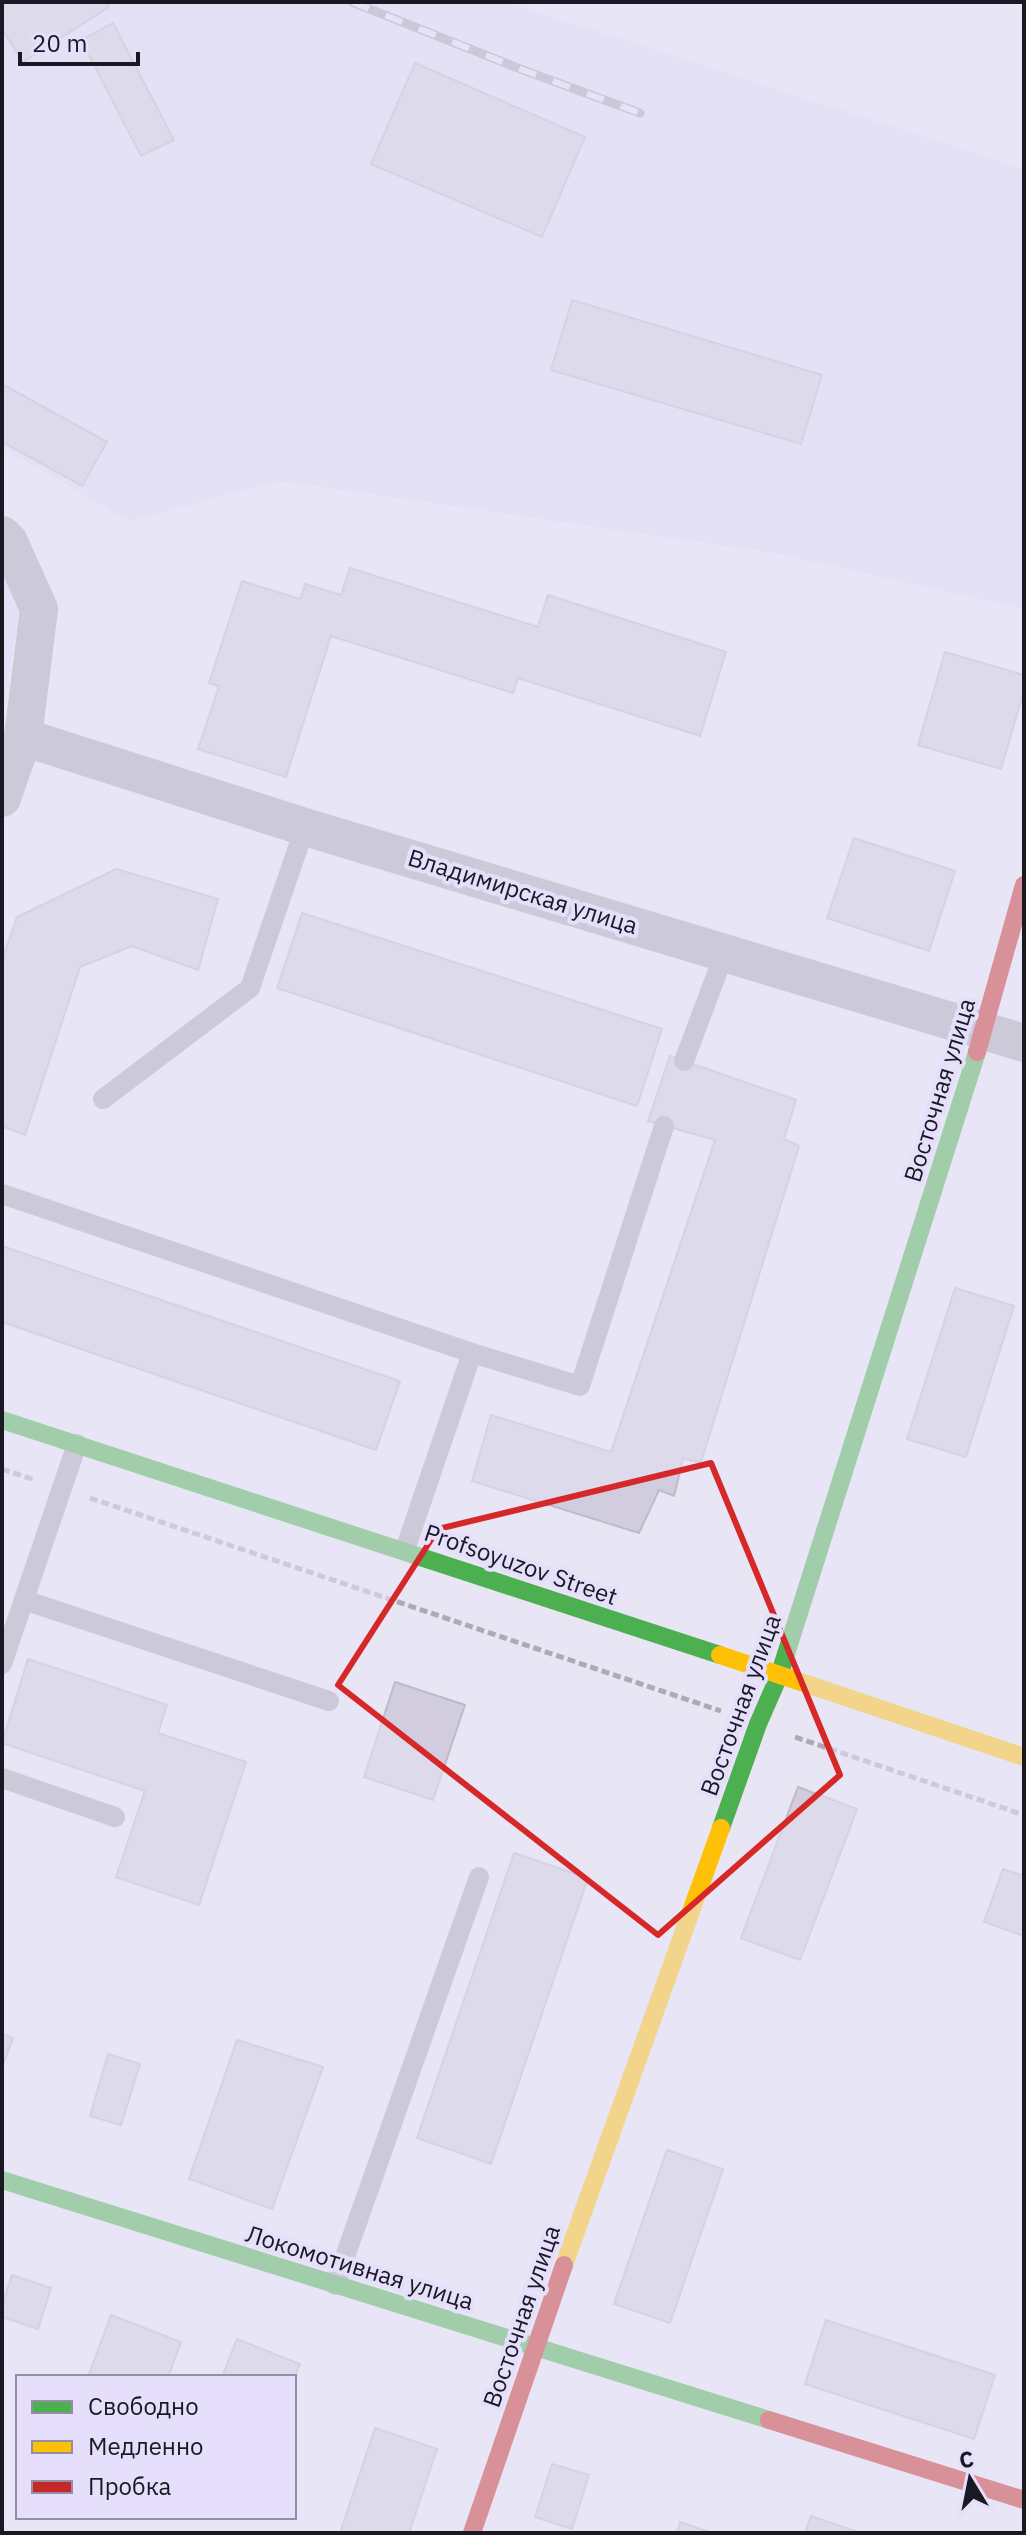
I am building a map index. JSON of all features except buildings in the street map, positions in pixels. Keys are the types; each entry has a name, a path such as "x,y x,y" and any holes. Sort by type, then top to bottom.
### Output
{"street":[{"path":"2,535 9,542 39,609 23,737 2,798"},
{"name":"Владимирская улица","path":"23,737 305,827 1024,1043"},
{"name":"Восточная улица","path":"472,2533 535,2347 758,1724 779,1676 984,1029 1024,885"},
{"name":"Profsoyuzov Street","path":"2,1420 405,1550 1024,1757"},
{"name":"Локомотивная улица","path":"2,2180 1024,2500"}],"lane":[{"path":"103,1099 250,988 305,827"},
{"path":"684,1061 725,952"},
{"path":"2,1194 472,1353 580,1386 664,1126"},
{"path":"405,1550 472,1353"},
{"path":"2,1664 77,1444"},
{"path":"24,1600 329,1701"},
{"path":"2,1778 115,1817"},
{"path":"335,2285 479,1877"}],"path":[{"path":"2,1469 1024,1815"}],"highlighted area":[{"path":"711,1463 840,1775 658,1935 338,1685 438,1529"}],"shaded area":[{"path":"2,2 507,2 1024,169 1024,609 775,553 280,481 128,521 2,447"},
{"path":"2,575 23,599 2,711"}],"railway":[{"path":"352,2 640,113"}],"traffic: fast":[{"path":"721,1828 758,1724 779,1676 977,1052"},
{"path":"2,1420 720,1655"},
{"path":"2,2180 769,2420"}],"traffic: slow":[{"path":"720,1655 1024,1757"},
{"path":"564,2265 721,1828"}],"traffic: jam":[{"path":"977,1052 1024,885"},
{"path":"472,2533 564,2265"},
{"path":"769,2420 1024,2500"}]}
